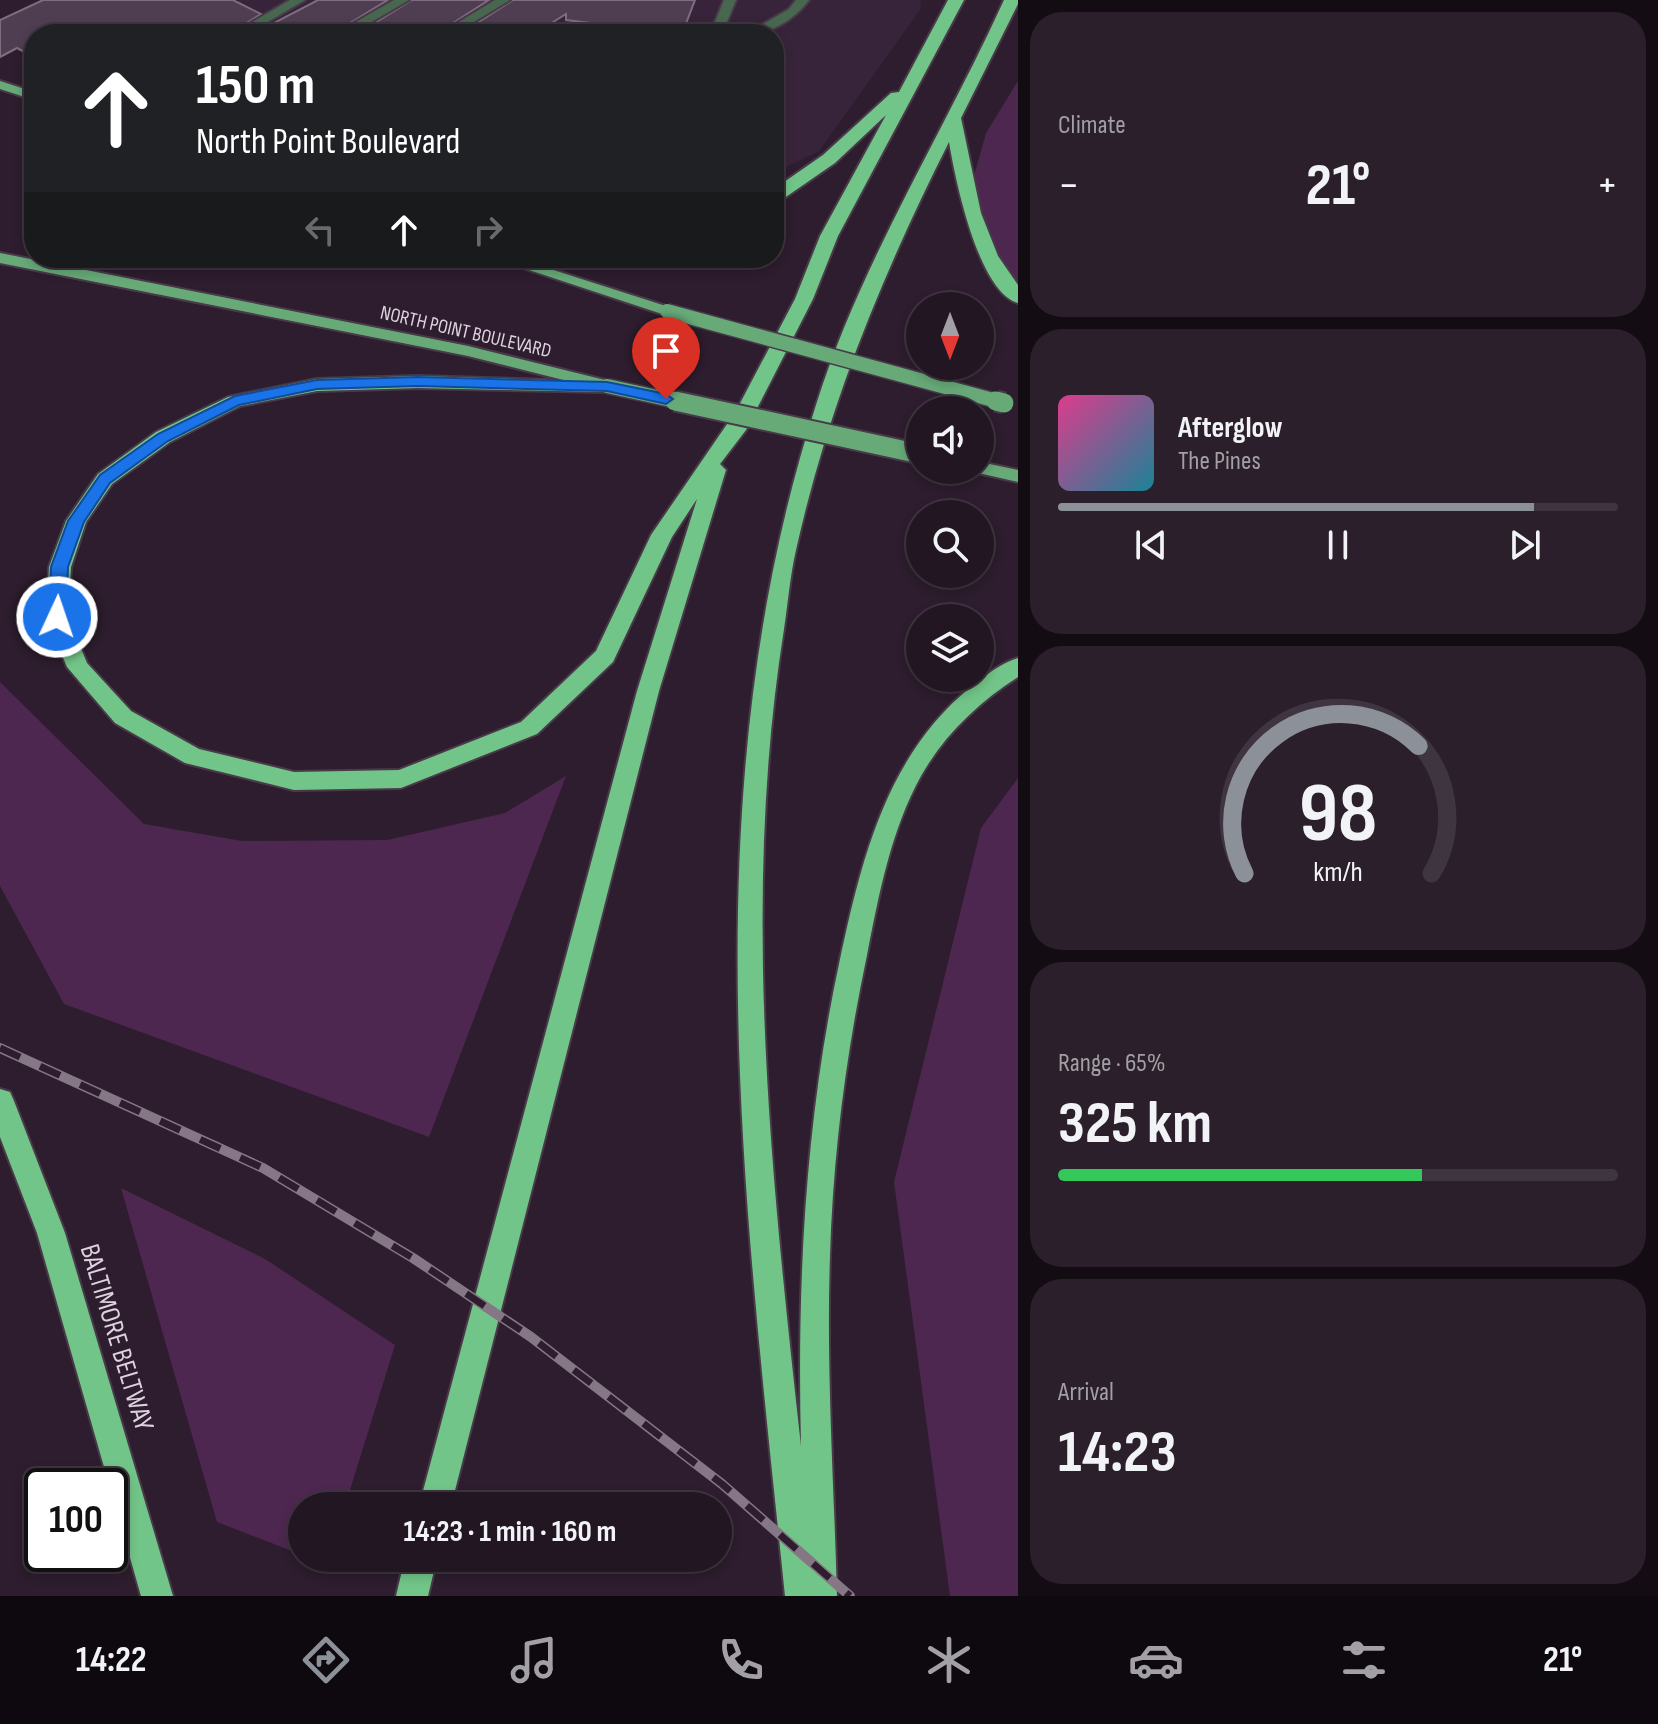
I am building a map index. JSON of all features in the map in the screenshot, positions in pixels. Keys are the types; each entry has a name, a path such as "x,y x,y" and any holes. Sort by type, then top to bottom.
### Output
{"highway":[{"path":"801,1596 760,1185 750,1041 753,820 770,629 800,488 859,312 1012,0"},
{"path":"439,1492 648,691 710,484 804,299 829,236 952,2"},
{"path":"994,41 1018,30"},
{"path":"784,190 829,159 911,83"},
{"path":"953,118 971,215 996,273 1018,297"},
{"path":"607,386 418,382 317,385 235,401 163,437 105,479 76,521 60,567 57,617 78,667 123,717 193,757 294,781 401,779 529,728 605,656 662,535 742,416"},
{"path":"821,1596 815,1325 818,1210 828,1091 845,993 887,826 912,770 949,719 991,681 1018,666"},
{"name":"BALTIMORE BELTWAY","path":"0,1101 51,1233 157,1596"},
{"path":"412,1596 418,1572"}],"main road":[{"path":"0,85 24,93"},
{"name":"NORTH POINT BOULEVARD","path":"0,258 24,263"},
{"name":"NORTH POINT BOULEVARD","path":"50,268 468,351 607,386 906,451"},
{"path":"532,268 667,311 1011,405"},
{"path":"994,471 1018,476"}],"lane":[{"path":"256,24 299,0"},
{"path":"359,24 403,0"},
{"path":"462,24 504,0"},
{"path":"720,24 730,0"},
{"path":"771,24 793,12 803,0"}],"shaded area":[{"path":"239,0 921,0 920,10 819,151 784,168 784,24 192,24"},
{"path":"1018,81 1018,285 990,251 970,190 986,133"},
{"path":"0,682 144,824 242,841 387,840 505,813 566,776 429,1137 64,1004 0,886"},
{"path":"1018,778 1018,1596 950,1596 894,1182 981,828"},
{"path":"121,1188 265,1259 395,1345 349,1492 288,1492 288,1550 217,1522"}],"building":[{"path":"43,0 233,0 261,14 245,24 24,24 24,52 17,48 0,57 0,20"},
{"path":"318,0 388,0 348,24 272,24"},
{"path":"412,0 489,0 452,24 373,24"},
{"path":"513,0 695,0 686,24 599,24 566,20 566,14 550,24 476,24"}],"railway":[{"path":"0,1048 263,1168 413,1258 531,1337 722,1484 850,1596"}],"route":[{"path":"57,617 60,567 76,521 105,479 163,437 235,401 317,385 418,382 607,386 666,399"}]}
